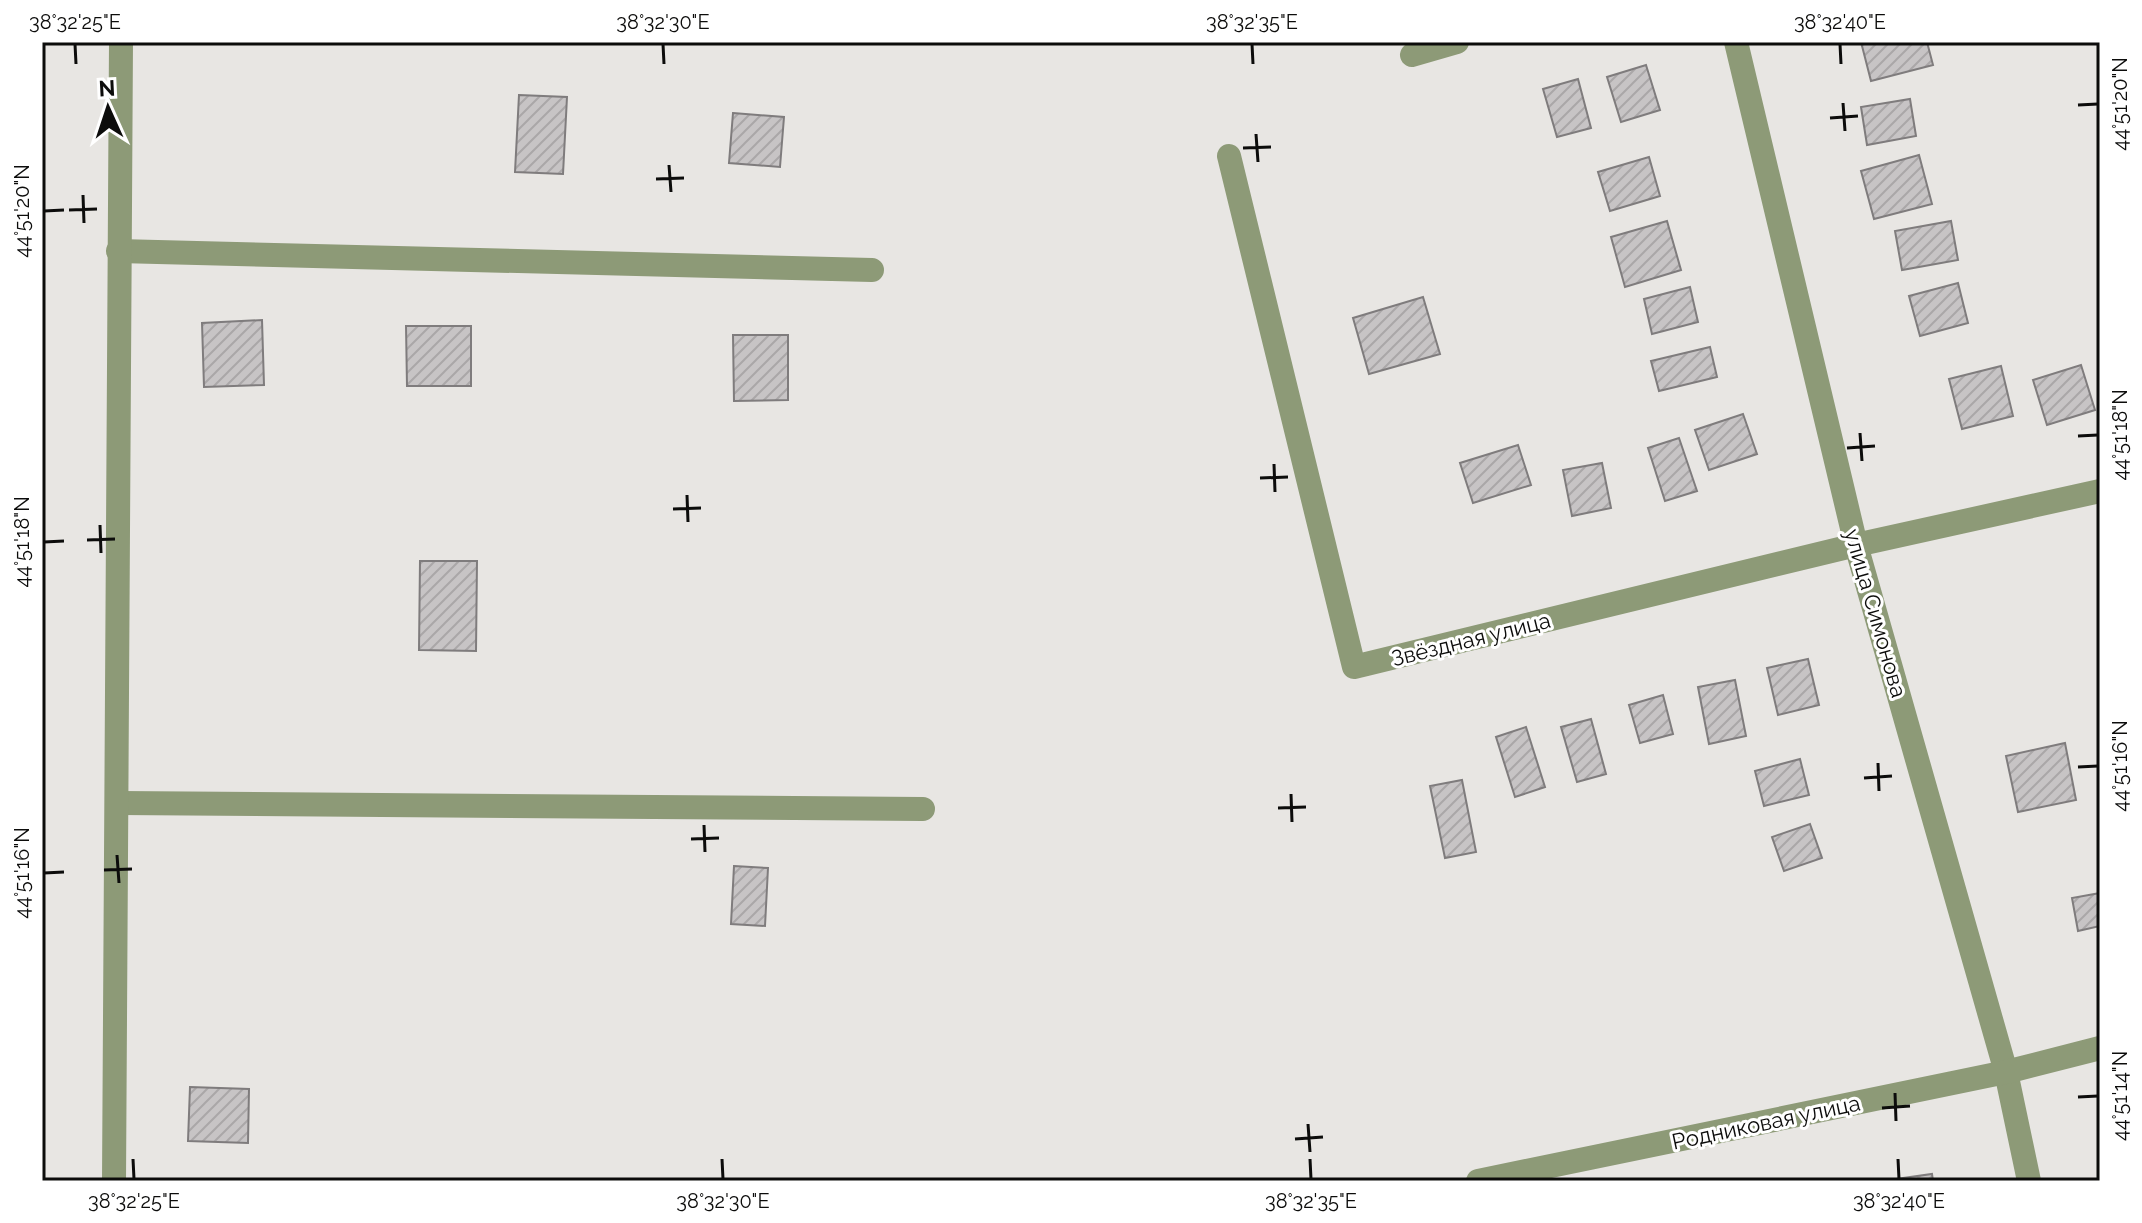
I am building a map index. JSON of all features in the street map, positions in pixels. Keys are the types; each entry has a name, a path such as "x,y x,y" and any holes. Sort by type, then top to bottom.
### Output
{"street":[{"path":"114,1181 119,803 118,251 121,42"},
{"path":"1412,55 1457,42"},
{"name":"улица Симонова","path":"1736,42 1856,545 2006,1072 2029,1181"},
{"name":"Звёздная улица","path":"1229,156 1354,667 1856,545 2100,491"},
{"path":"118,251 872,270"},
{"path":"119,803 923,809"},
{"name":"Родниковая улица","path":"1478,1181 2006,1072 2100,1048"}],"building":[{"path":"1861,42 1927,42 1933,65 1871,81"},
{"path":"1646,65 1660,110 1621,122 1607,77"},
{"path":"1578,79 1591,128 1557,137 1543,89"},
{"path":"519,95 567,97 563,174 515,172"},
{"path":"1910,99 1916,136 1867,145 1861,107"},
{"path":"733,113 784,117 780,167 729,163"},
{"path":"1919,155 1932,204 1874,219 1861,171"},
{"path":"1649,157 1660,196 1610,211 1598,172"},
{"path":"1667,221 1681,270 1625,287 1611,237"},
{"path":"1951,221 1958,260 1902,270 1895,231"},
{"path":"1958,283 1968,323 1920,336 1909,296"},
{"path":"1690,287 1698,322 1652,334 1644,299"},
{"path":"1423,297 1440,354 1369,374 1353,318"},
{"path":"262,320 264,385 204,387 202,323"},
{"path":"406,326 471,326 471,386 407,386"},
{"path":"733,335 788,335 788,400 734,401"},
{"path":"1710,347 1717,377 1659,391 1651,361"},
{"path":"2081,365 2095,410 2047,425 2033,380"},
{"path":"2001,366 2013,416 1962,429 1949,379"},
{"path":"1743,414 1757,454 1709,470 1695,430"},
{"path":"1679,438 1697,491 1665,501 1648,448"},
{"path":"1518,445 1531,485 1473,503 1460,463"},
{"path":"1602,463 1611,508 1572,516 1563,470"},
{"path":"420,561 477,561 476,651 419,650"},
{"path":"1808,659 1819,705 1778,715 1767,668"},
{"path":"1735,680 1746,736 1709,744 1698,687"},
{"path":"1663,695 1673,734 1640,743 1629,705"},
{"path":"1591,719 1606,774 1577,782 1561,727"},
{"path":"1526,727 1545,787 1515,797 1496,737"},
{"path":"2065,743 2076,800 2018,812 2006,756"},
{"path":"1800,759 1809,795 1764,806 1755,771"},
{"path":"1462,780 1476,852 1445,858 1430,786"},
{"path":"1810,824 1822,858 1784,871 1772,837"},
{"path":"734,866 768,868 765,926 731,924"},
{"path":"2100,893 2100,926 2078,931 2072,898"},
{"path":"190,1087 249,1089 248,1143 188,1141"},
{"path":"1932,1174 1933,1181 1882,1181"}]}
